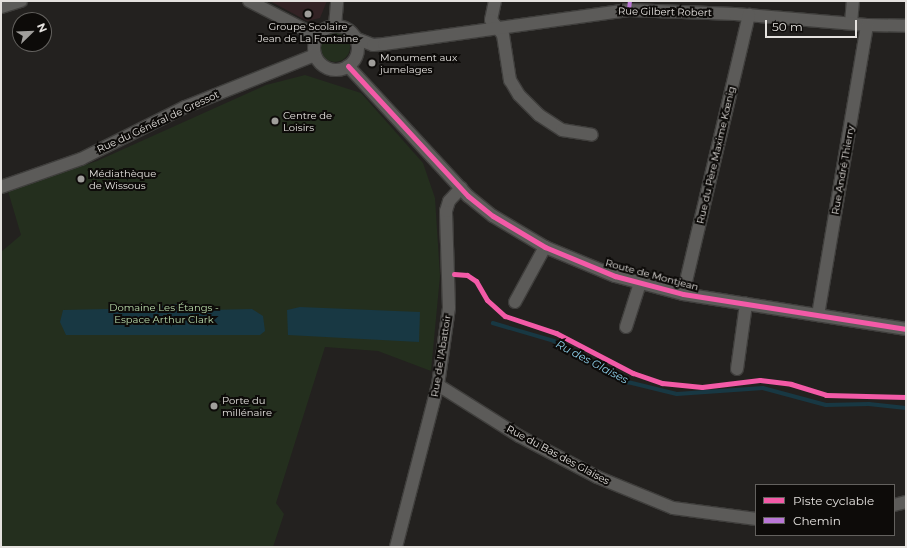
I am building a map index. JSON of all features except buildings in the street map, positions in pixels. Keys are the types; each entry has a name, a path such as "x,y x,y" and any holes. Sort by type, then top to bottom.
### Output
{"street":[{"path":"1,7 21,1"},
{"path":"249,1 317,36"},
{"path":"335,26 337,1"},
{"path":"495,1 491,20 496,28 503,34 510,80 519,95 539,115 562,130 592,135"},
{"path":"851,23 853,1"},
{"name":"Rue Gilbert Robert","path":"355,38 373,44 496,28 629,6 867,25 906,26"},
{"name":"Rue du Père Maxime Kœnig","path":"683,294 749,15"},
{"name":"Rue André Thierry","path":"818,315 867,25"},
{"path":"335,26 345,28 355,38 357,53 348,66 336,70 329,69 318,61 315,55 317,36 328,27 335,26"},
{"name":"Rue du Général de Gressot","path":"1,187 81,159 185,107 315,55"},
{"name":"Route de Montjean","path":"348,66 460,188 493,216 545,247 615,276 683,294 906,329"},
{"name":"Rue de l'Abattoir","path":"396,547 438,385 448,308 446,211 449,201 460,188"},
{"path":"515,302 545,247"},
{"path":"626,328 640,283"},
{"path":"737,369 746,304"},
{"name":"Rue du Bas des Glaises","path":"438,385 519,436 604,480 673,508 755,519"},
{"path":"895,505 906,502"}],"shaded area":[{"name":"Groupe Scolaire Jean de La Fontaine","path":"270,1 327,1 320,18 307,21"}],"green space":[{"path":"335,32 345,37 350,47 345,57 335,62 325,57 320,47 325,37"},
{"name":"Domaine Les Étangs - Espace Arthur Clark","path":"305,75 361,93 423,163 435,198 440,276 431,371 378,351 325,347 276,503 284,514 273,547 1,547 1,252 21,235 8,191 97,161 266,85"}],"water":[{"path":"175,304 209,310 252,309 263,316 265,331 260,335 66,335 60,322 63,310 150,308"},
{"path":"300,307 420,312 419,342 288,335 287,310"}],"waterway":[{"name":"Ru des Glaises","path":"493,323 554,341 628,382 677,394 763,388 826,405 869,404 906,408"}],"marked path":[{"path":"629,10 630,1"}],"cycle path":[{"path":"348,66 468,196 493,216 545,247 615,276 683,294 906,329"},
{"path":"454,274 467,275 476,281 487,300 505,316 556,333 633,373 662,383 702,387 760,380 791,384 826,395 906,397"}],"place":[{"name":"Groupe Scolaire Jean de La Fontaine","path":"308,14"},
{"name":"Monument aux jumelages","path":"372,63"},
{"name":"Centre de Loisirs","path":"275,121"},
{"name":"Médiathèque de Wissous","path":"81,179"},
{"name":"Porte du millénaire","path":"214,406"}]}
